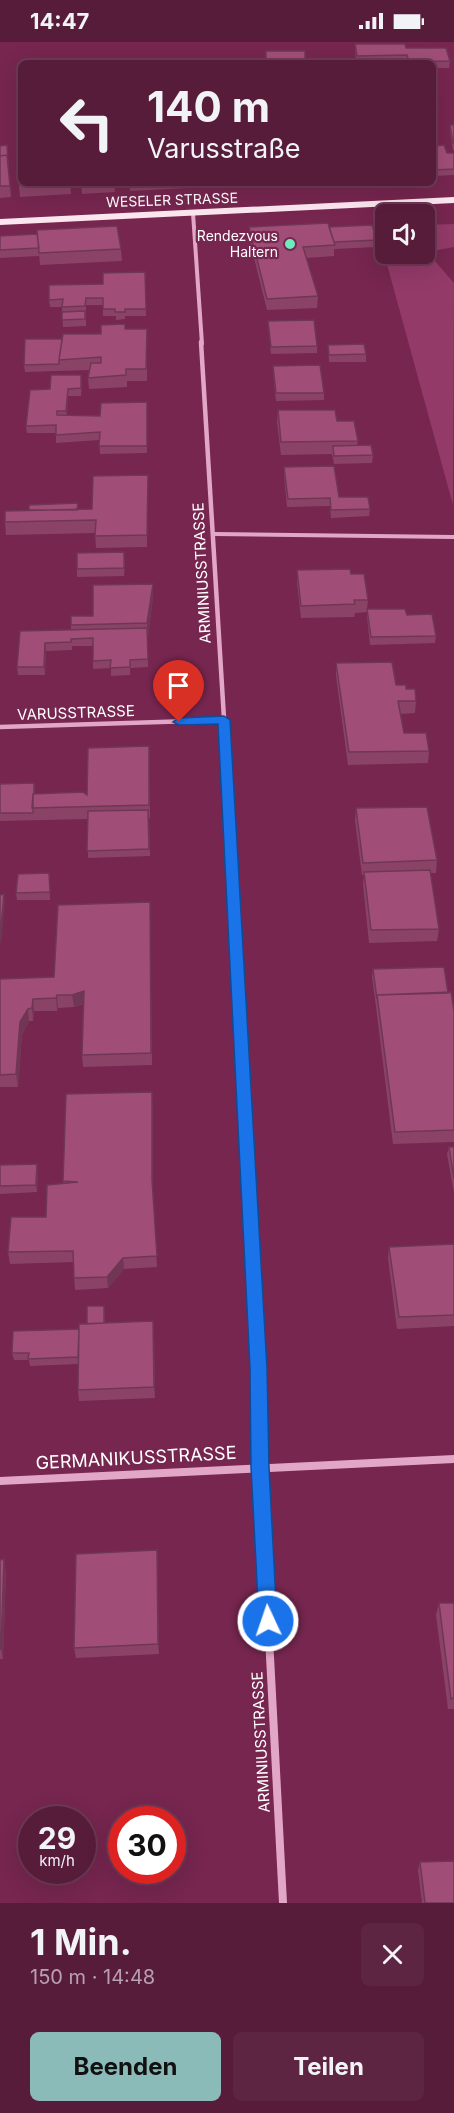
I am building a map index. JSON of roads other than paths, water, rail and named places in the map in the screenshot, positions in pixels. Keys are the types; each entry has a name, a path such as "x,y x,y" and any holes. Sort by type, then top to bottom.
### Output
{"main road":[{"name":"WESELER STRASSE","path":"0,222 454,200"}],"street":[{"name":"ARMINIUSSTRASSE","path":"193,213 224,720 283,1903"},
{"name":"VARUSSTRASSE","path":"0,727 224,720"},
{"name":"GERMANIKUSSTRASSE","path":"0,1480 454,1459"}],"lane":[{"path":"214,534 454,537"}],"place":[{"name":"Rendezvous Haltern","path":"290,244"}]}
